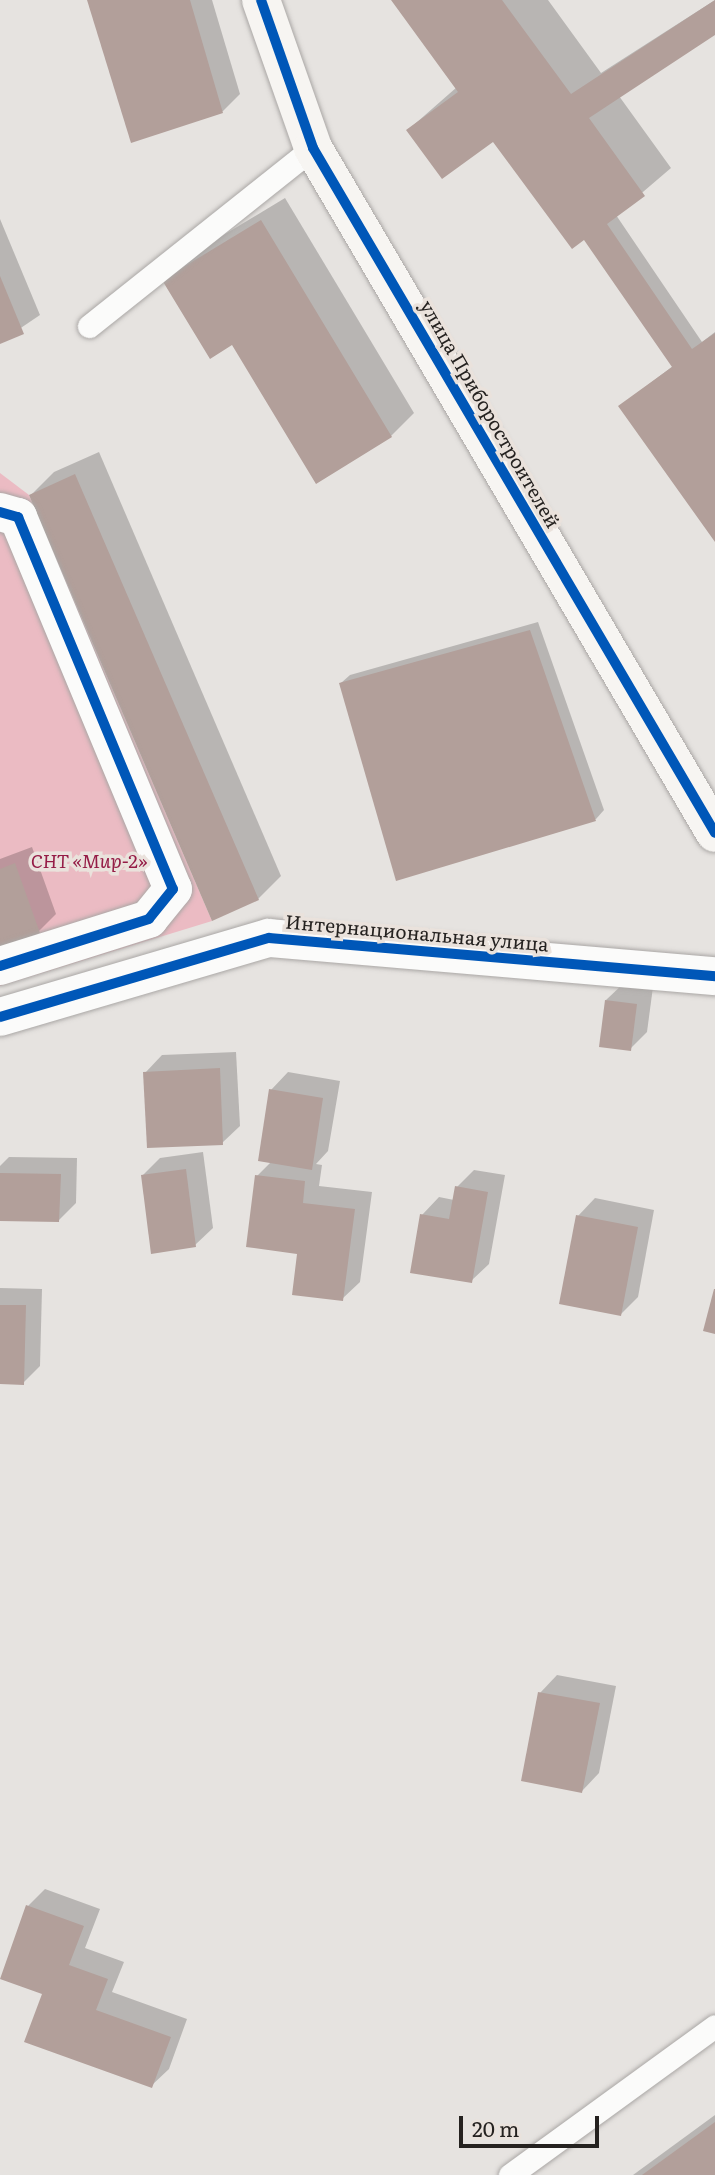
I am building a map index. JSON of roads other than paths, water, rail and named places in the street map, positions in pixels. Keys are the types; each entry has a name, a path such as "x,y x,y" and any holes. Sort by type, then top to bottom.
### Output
{"street":[{"name":"улица Приборостроителей","path":"261,0 313,148 715,833"},
{"path":"0,512 18,517 173,889 149,919 0,966"},
{"name":"Интернациональная улица","path":"0,1017 269,938 715,976"}],"lane":[{"path":"89,326 313,148"},
{"path":"510,2175 715,2026"}],"park label":[{"name":"СНТ «Мир-2»","path":"89,861"}]}
